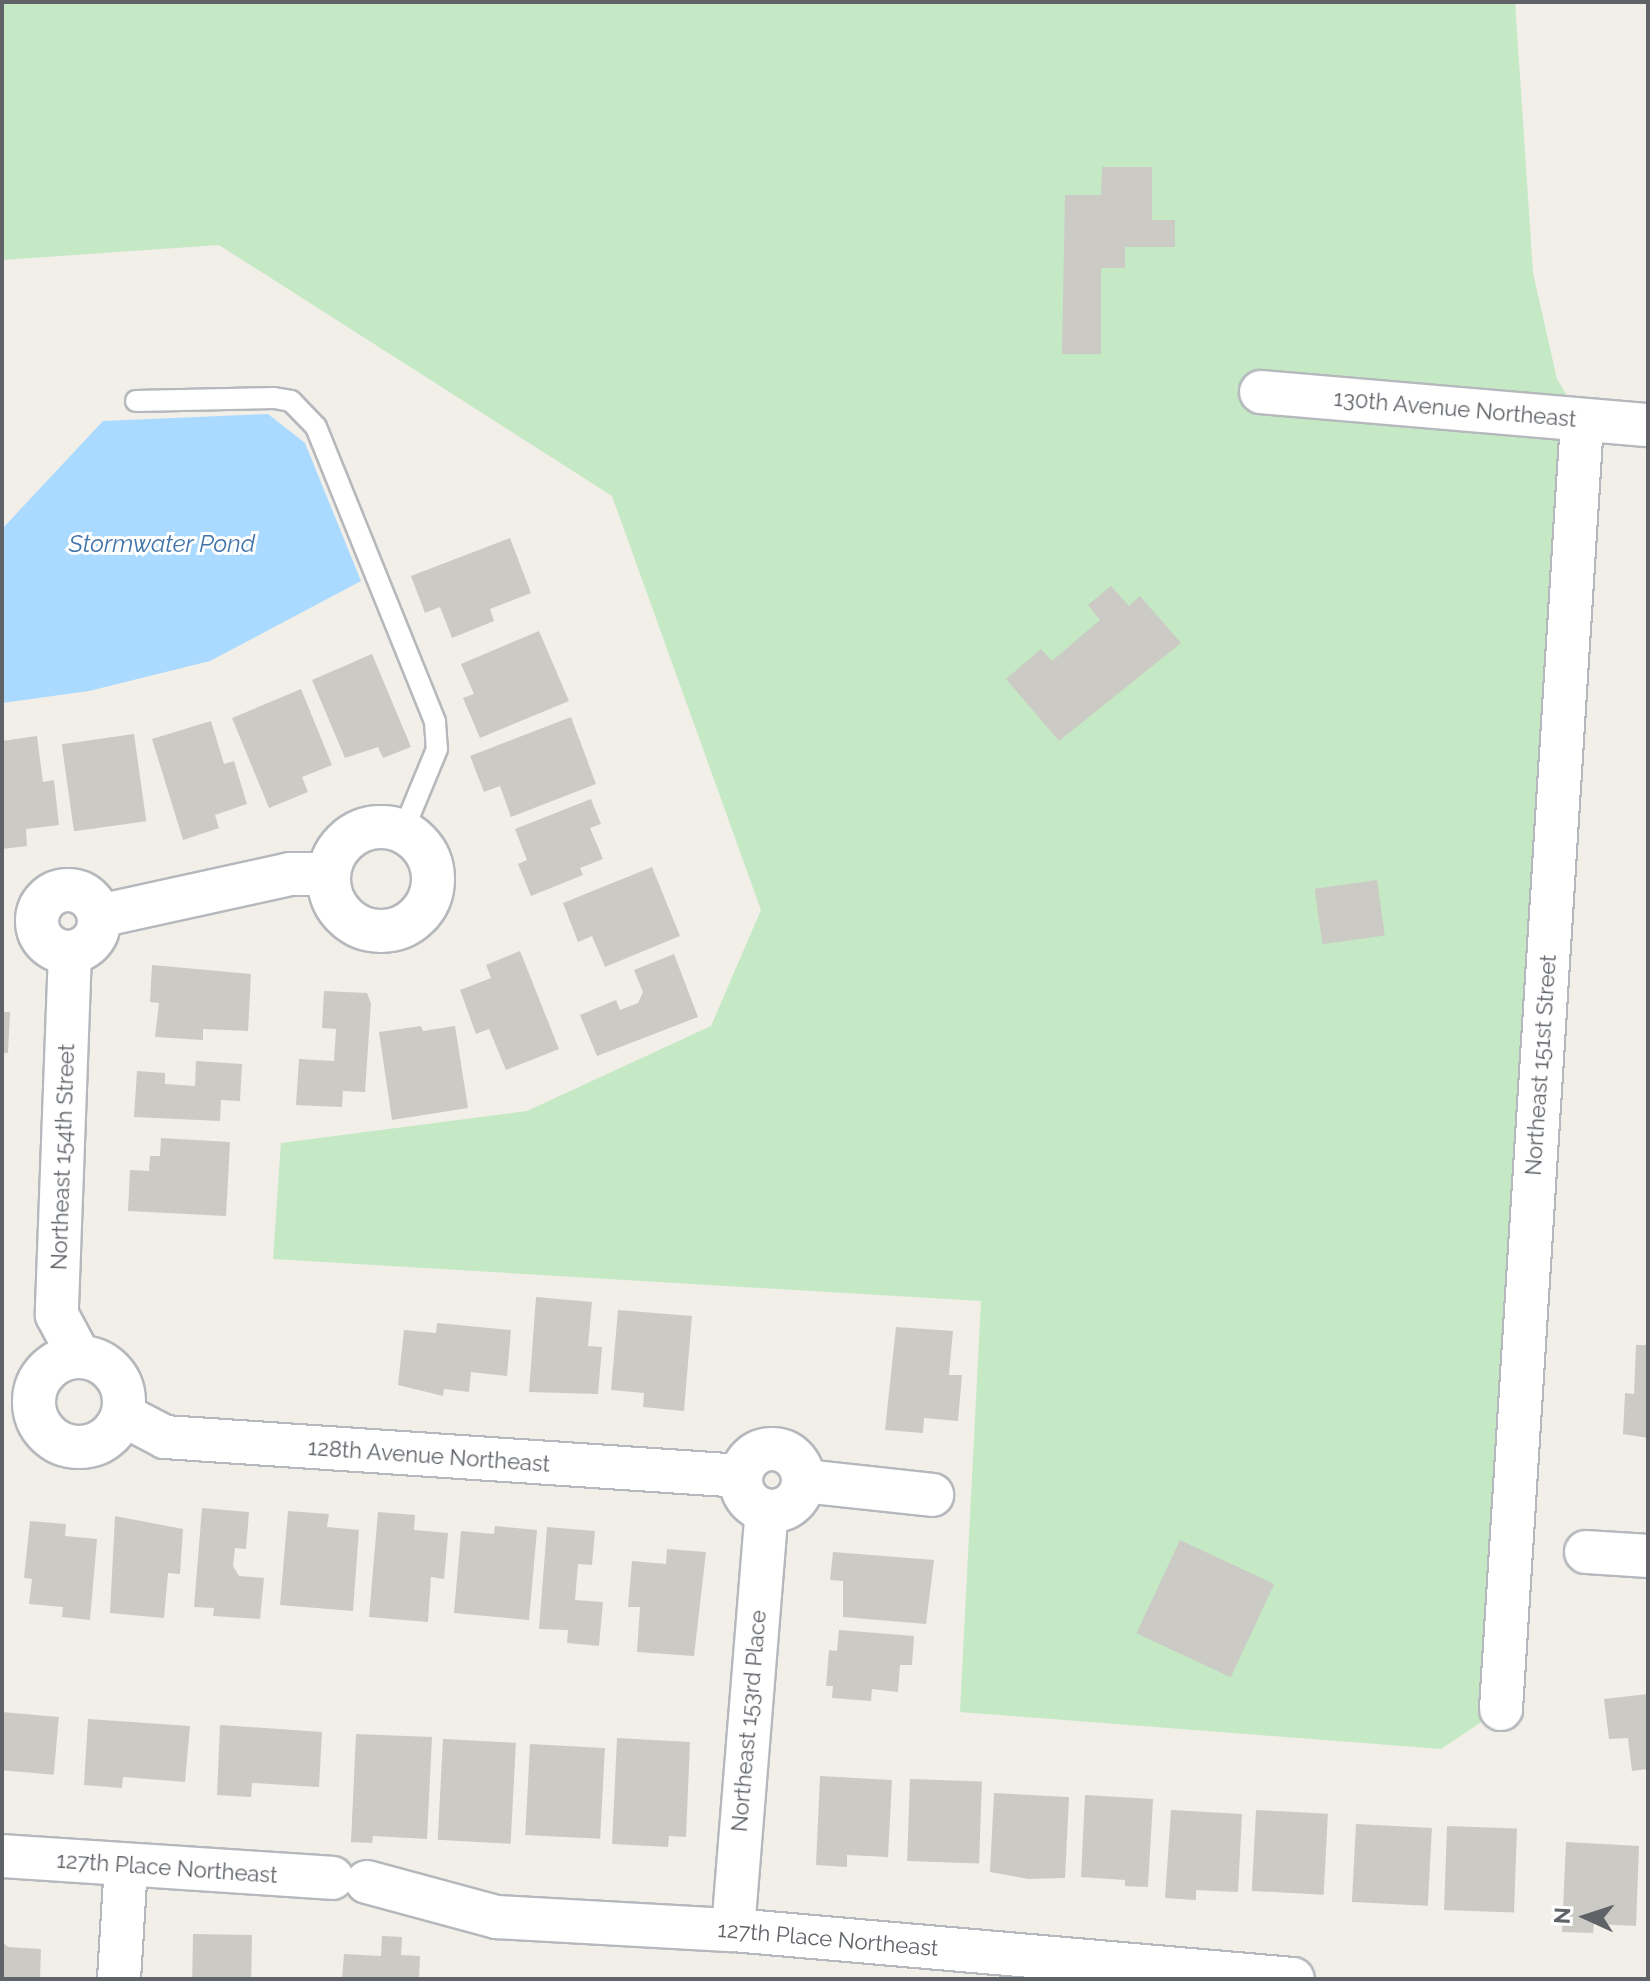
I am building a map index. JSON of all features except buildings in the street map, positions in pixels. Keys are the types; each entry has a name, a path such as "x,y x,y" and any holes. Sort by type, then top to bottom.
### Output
{"street":[{"name":"130th Avenue Northeast","path":"1261,392 1648,425"},
{"name":"Northeast 151st Street","path":"1501,1709 1582,421"},
{"path":"387,827 403,831 427,853 433,885 423,910 402,927 367,930 351,922 338,909 329,874 334,858 355,834 387,827"},
{"path":"99,916 290,874 329,874"},
{"path":"61,890 90,898 99,916 89,944 70,952 50,946 19,921 61,890"},
{"name":"Northeast 154th Street","path":"70,952 57,1315 79,1356"},
{"path":"79,1356 104,1363 123,1388 123,1415 116,1429 90,1446 55,1440 43,1429 34,1399 40,1379 57,1363 79,1356"},
{"name":"128th Avenue Northeast","path":"123,1415 165,1437 741,1476"},
{"path":"772,1448 797,1461 804,1481 789,1507 767,1511 745,1497 741,1476 752,1456 772,1448"},
{"path":"804,1481 932,1495"},
{"name":"Northeast 153rd Place","path":"733,1930 767,1511"},
{"path":"1586,1552 1648,1556"},
{"name":"127th Place Northeast","path":"2,1856 349,1880 497,1917 733,1930 1293,1979"},
{"path":"119,1979 126,1866"}],"lane":[{"path":"136,401 274,398 291,401 316,427 435,722 437,749 403,831"}],"green space":[{"path":"2,2 1515,2 1533,273 1557,379 1582,421 1501,1709 1441,1749 960,1712 981,1301 273,1259 281,1143 527,1111 711,1026 761,910 612,496 219,245 2,260"}],"water":[{"name":"Stormwater Pond","path":"268,414 305,443 361,581 210,661 89,691 2,703 2,529 103,421"}]}
